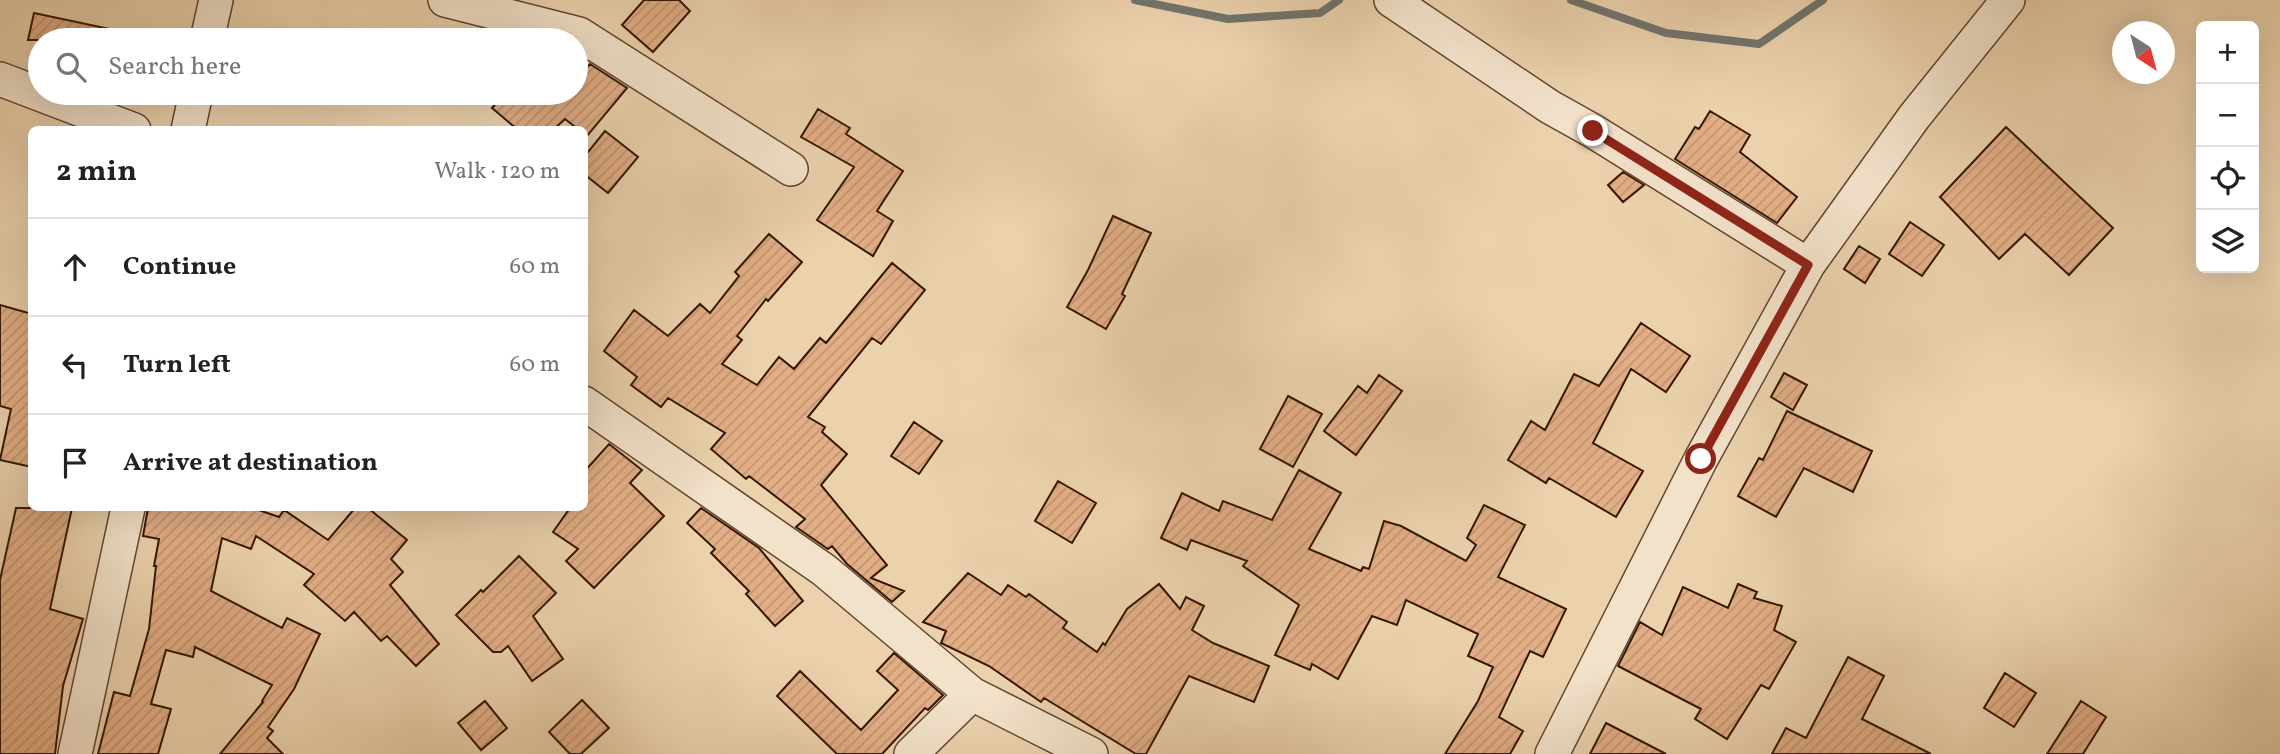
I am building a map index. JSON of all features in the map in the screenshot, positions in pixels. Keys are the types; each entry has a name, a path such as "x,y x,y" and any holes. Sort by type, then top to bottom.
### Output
{"street":[{"path":"210,28 216,0"},
{"path":"445,0 555,28"},
{"path":"1391,0 1550,107 1808,265"},
{"path":"1552,754 1701,459 1808,265 1914,117 2008,0"},
{"path":"588,40 791,169"},
{"path":"0,79 28,90"},
{"path":"68,105 123,126"},
{"path":"189,126 193,105"},
{"path":"588,405 824,570 972,694 1091,754"},
{"path":"75,754 127,511"},
{"path":"911,754 972,694"}],"building":[{"path":"644,0 679,0 690,11 653,52 622,25"},
{"path":"34,13 105,28 31,28"},
{"path":"590,64 627,88 588,135 588,126 574,126 565,119 557,126 513,126 492,108 495,105 588,105"},
{"path":"818,109 850,128 846,134 903,171 877,211 893,221 873,256 817,220 854,167 801,137"},
{"path":"1710,111 1750,135 1740,152 1797,197 1777,223 1675,159 1695,127 1699,129"},
{"path":"2006,127 2113,228 2069,275 2025,234 1999,259 1940,197"},
{"path":"605,131 638,157 608,193 588,177 588,152"},
{"path":"1623,172 1644,185 1623,202 1608,185"},
{"path":"1113,216 1151,233 1122,294 1125,296 1106,329 1067,307"},
{"path":"1910,222 1944,245 1922,276 1889,254"},
{"path":"769,234 802,262 768,301 766,299 737,336 742,340 722,364 757,385 779,357 794,369 820,338 826,343 892,263 925,290 881,344 872,338 808,417 825,427 822,432 847,454 821,485 887,565 871,578 904,591 892,602 847,564 832,546 828,549 796,527 805,519 749,476 746,479 711,449 725,433 668,398 661,407 631,385 637,377 604,351 634,310 668,336 700,304 710,313 739,276 735,272"},
{"path":"1859,246 1880,259 1865,283 1844,269"},
{"path":"0,305 28,313 28,466 0,460 11,409 0,406"},
{"path":"1641,323 1690,356 1666,392 1631,369 1593,443 1643,471 1616,517 1549,478 1546,483 1508,460 1531,421 1545,430 1574,374 1599,386"},
{"path":"1784,373 1807,385 1793,410 1771,397"},
{"path":"1379,375 1402,391 1356,455 1324,431 1358,386 1367,393"},
{"path":"1288,396 1322,414 1293,467 1260,449"},
{"path":"1787,411 1872,451 1853,492 1804,468 1776,517 1738,496 1759,458 1763,460"},
{"path":"914,422 942,441 919,474 891,456"},
{"path":"609,444 642,470 630,483 664,516 594,588 566,561 578,549 553,532 568,511 588,511 588,468"},
{"path":"1299,470 1341,493 1309,549 1361,571 1363,567 1369,569 1384,521 1401,526 1466,561 1476,545 1467,538 1484,505 1525,525 1498,577 1566,609 1543,657 1530,651 1499,717 1523,731 1510,754 1445,754 1478,701 1493,667 1468,656 1478,634 1406,600 1397,625 1372,616 1338,679 1312,664 1310,670 1275,655 1299,605 1243,566 1247,561 1191,540 1187,550 1161,538 1182,493 1219,511 1223,501 1272,520"},
{"path":"1058,481 1096,503 1072,543 1035,521"},
{"path":"16,508 28,508 28,511 71,511 50,609 83,619 63,686 55,754 0,754 0,580"},
{"path":"701,508 759,548 803,601 775,626 746,594 749,591 711,553 715,549 687,523"},
{"path":"147,511 262,511 279,517 285,511 328,540 352,511 372,511 407,540 391,559 403,572 390,585 439,644 416,666 387,636 381,641 354,612 345,621 304,585 314,574 256,536 251,549 222,538 211,591 282,628 287,618 320,634 294,689 268,727 273,731 267,738 283,754 220,754 263,702 272,685 195,647 193,657 166,650 151,704 171,709 158,754 98,754 114,692 130,696 149,629 159,539 143,536"},
{"path":"519,556 556,593 533,616 563,659 532,681 508,646 501,652 493,652 456,615"},
{"path":"968,573 1001,595 1008,585 1026,597 1029,594 1067,622 1063,628 1097,652 1103,643 1105,645 1127,609 1159,584 1180,609 1186,597 1204,606 1192,630 1213,643 1269,666 1254,702 1189,676 1146,754 1136,754 1044,698 1041,702 989,666 941,643 946,631 923,622"},
{"path":"1738,584 1757,592 1754,598 1782,606 1774,630 1796,642 1769,689 1761,685 1727,739 1695,719 1701,709 1618,666 1640,622 1662,635 1683,587 1728,608"},
{"path":"894,653 943,695 928,710 925,708 882,754 837,754 777,696 800,671 861,730 898,690 877,671"},
{"path":"1848,657 1884,676 1862,719 1931,754 1772,754 1786,728 1806,738"},
{"path":"2005,673 2036,693 2014,727 1984,708"},
{"path":"582,700 609,728 581,754 570,754 549,732"},
{"path":"485,701 507,728 481,750 458,723"},
{"path":"2081,701 2106,717 2083,754 2047,754"},
{"path":"1606,723 1666,754 1590,754"}],"waterway":[{"path":"1135,0 1228,19 1320,13 1339,0"},
{"path":"1571,0 1666,33 1759,44 1823,0"}],"route":[{"path":"1593,131 1808,265 1701,459"}]}
